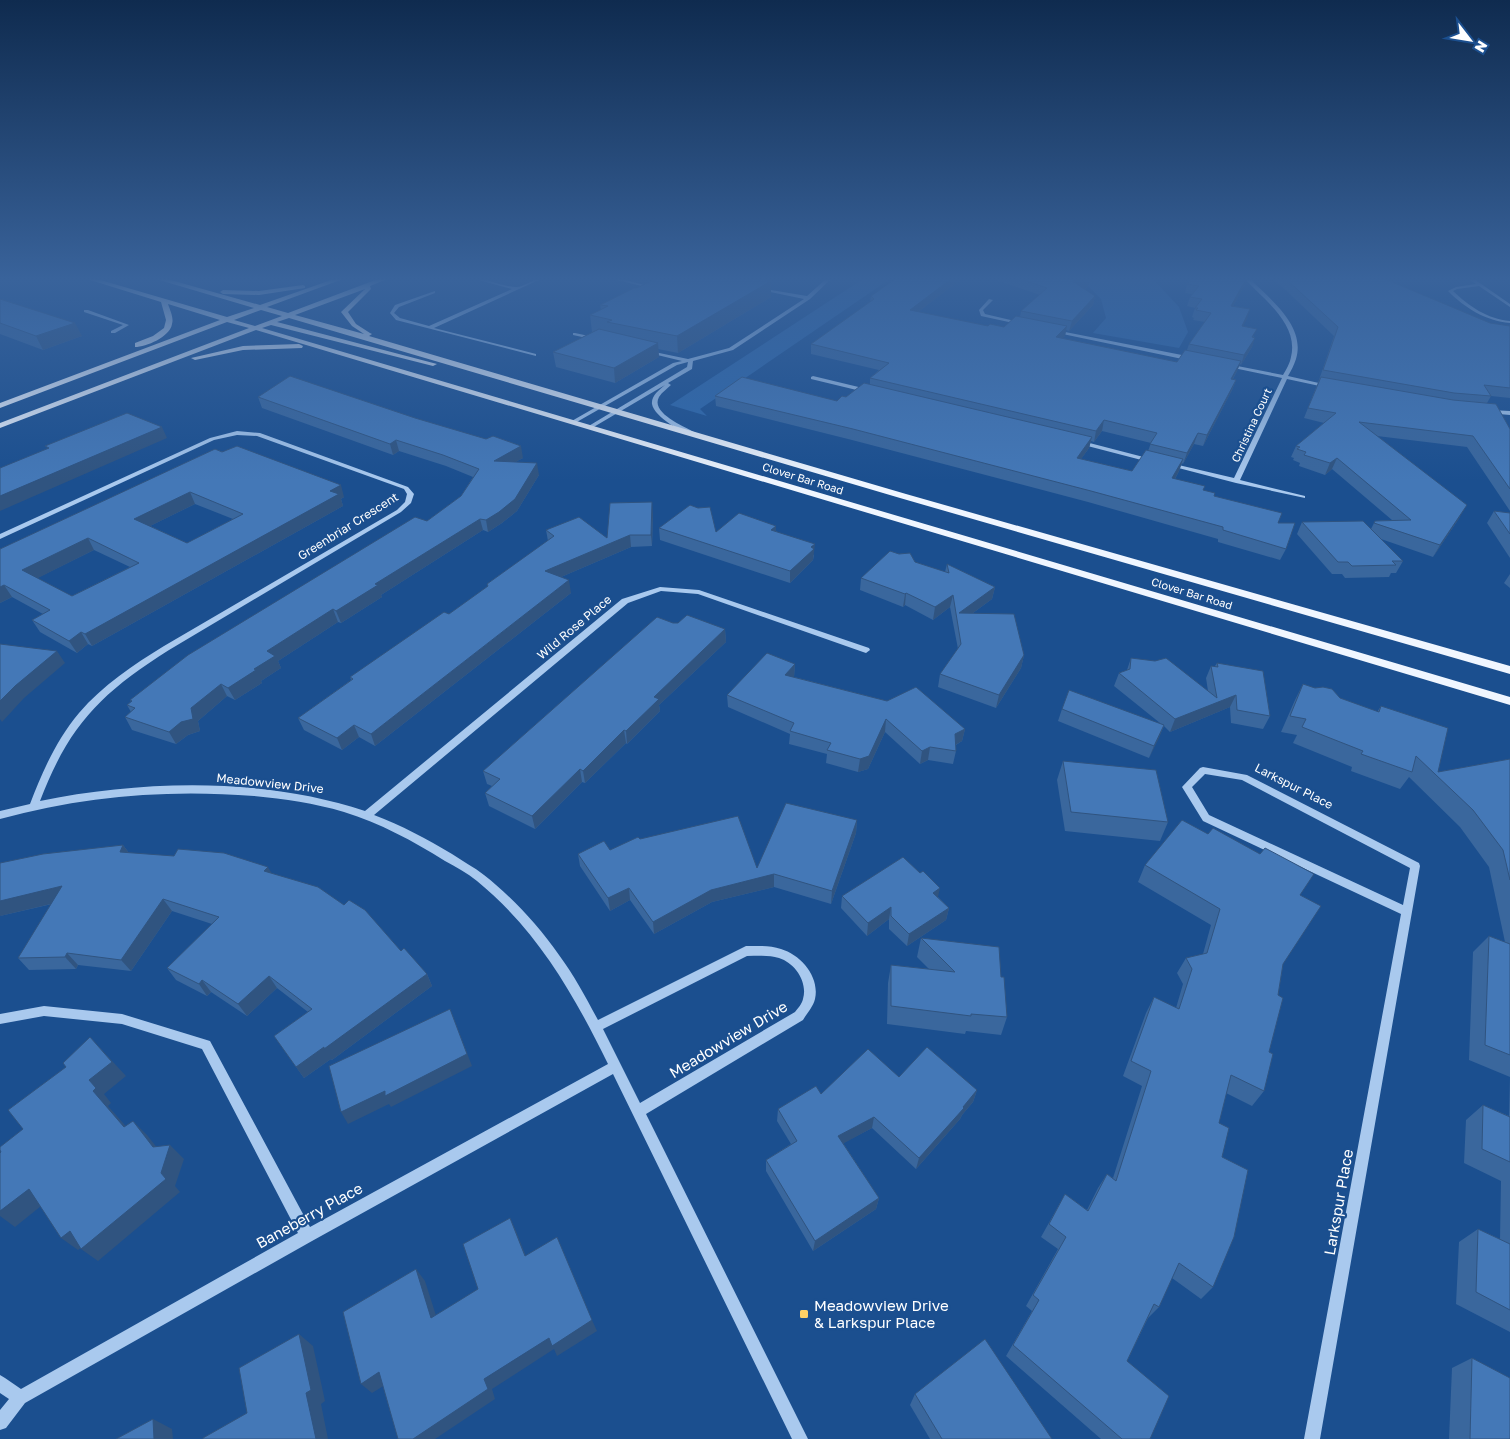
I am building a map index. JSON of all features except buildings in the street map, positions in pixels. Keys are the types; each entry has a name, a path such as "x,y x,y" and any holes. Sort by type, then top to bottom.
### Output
{"main road":[{"path":"74,379 137,346"},
{"path":"0,406 159,346"},
{"path":"0,426 209,346"},
{"path":"158,366 243,348 270,346"},
{"name":"Clover Bar Road","path":"316,346 1510,701"},
{"path":"361,346 420,361 494,374"},
{"name":"Clover Bar Road","path":"397,346 615,412 1510,670"}],"street":[{"path":"500,346 534,355"},
{"path":"573,422 675,364 691,361 735,346"},
{"path":"1129,346 1198,360"},
{"name":"Christina Court","path":"1236,481 1294,358 1296,346"},
{"path":"643,350 691,361"},
{"path":"590,427 690,368 691,361"},
{"path":"1217,364 1332,387"},
{"path":"676,376 656,396 654,403 656,409 670,421 696,435"},
{"path":"813,378 880,394"},
{"path":"1483,411 1509,414"},
{"name":"Greenbriar Crescent","path":"0,537 212,439 237,433 258,434 406,488 410,491 411,496 406,505 400,510 163,650 105,691 82,715 59,747 34,805"},
{"name":"Christina Court","path":"1072,441 1303,498"},
{"name":"Wild Rose Place","path":"367,815 625,601 660,589 699,592 866,650"},
{"name":"Larkspur Place","path":"1312,1439 1415,866 1244,777 1203,770 1187,787 1206,818 1406,911"},
{"name":"Meadowview Drive","path":"0,814 34,805 121,793 180,789 235,790 328,803 367,815 428,844 483,880 534,930 564,971 596,1027 800,1439"},
{"name":"Meadowview Drive","path":"596,1027 746,952 765,951 785,955 800,966 810,983 809,1000 799,1016 639,1111"},
{"path":"0,1019 44,1011 122,1019 206,1044 307,1236"},
{"name":"Baneberry Place","path":"0,1422 20,1398 307,1236 616,1066"},
{"path":"0,1384 20,1398"}],"shaded area":[{"path":"760,346 792,346 700,409 707,416 670,405"}],"place":[{"name":"Meadowview Drive & Larkspur Place","path":"804,1314"}]}
